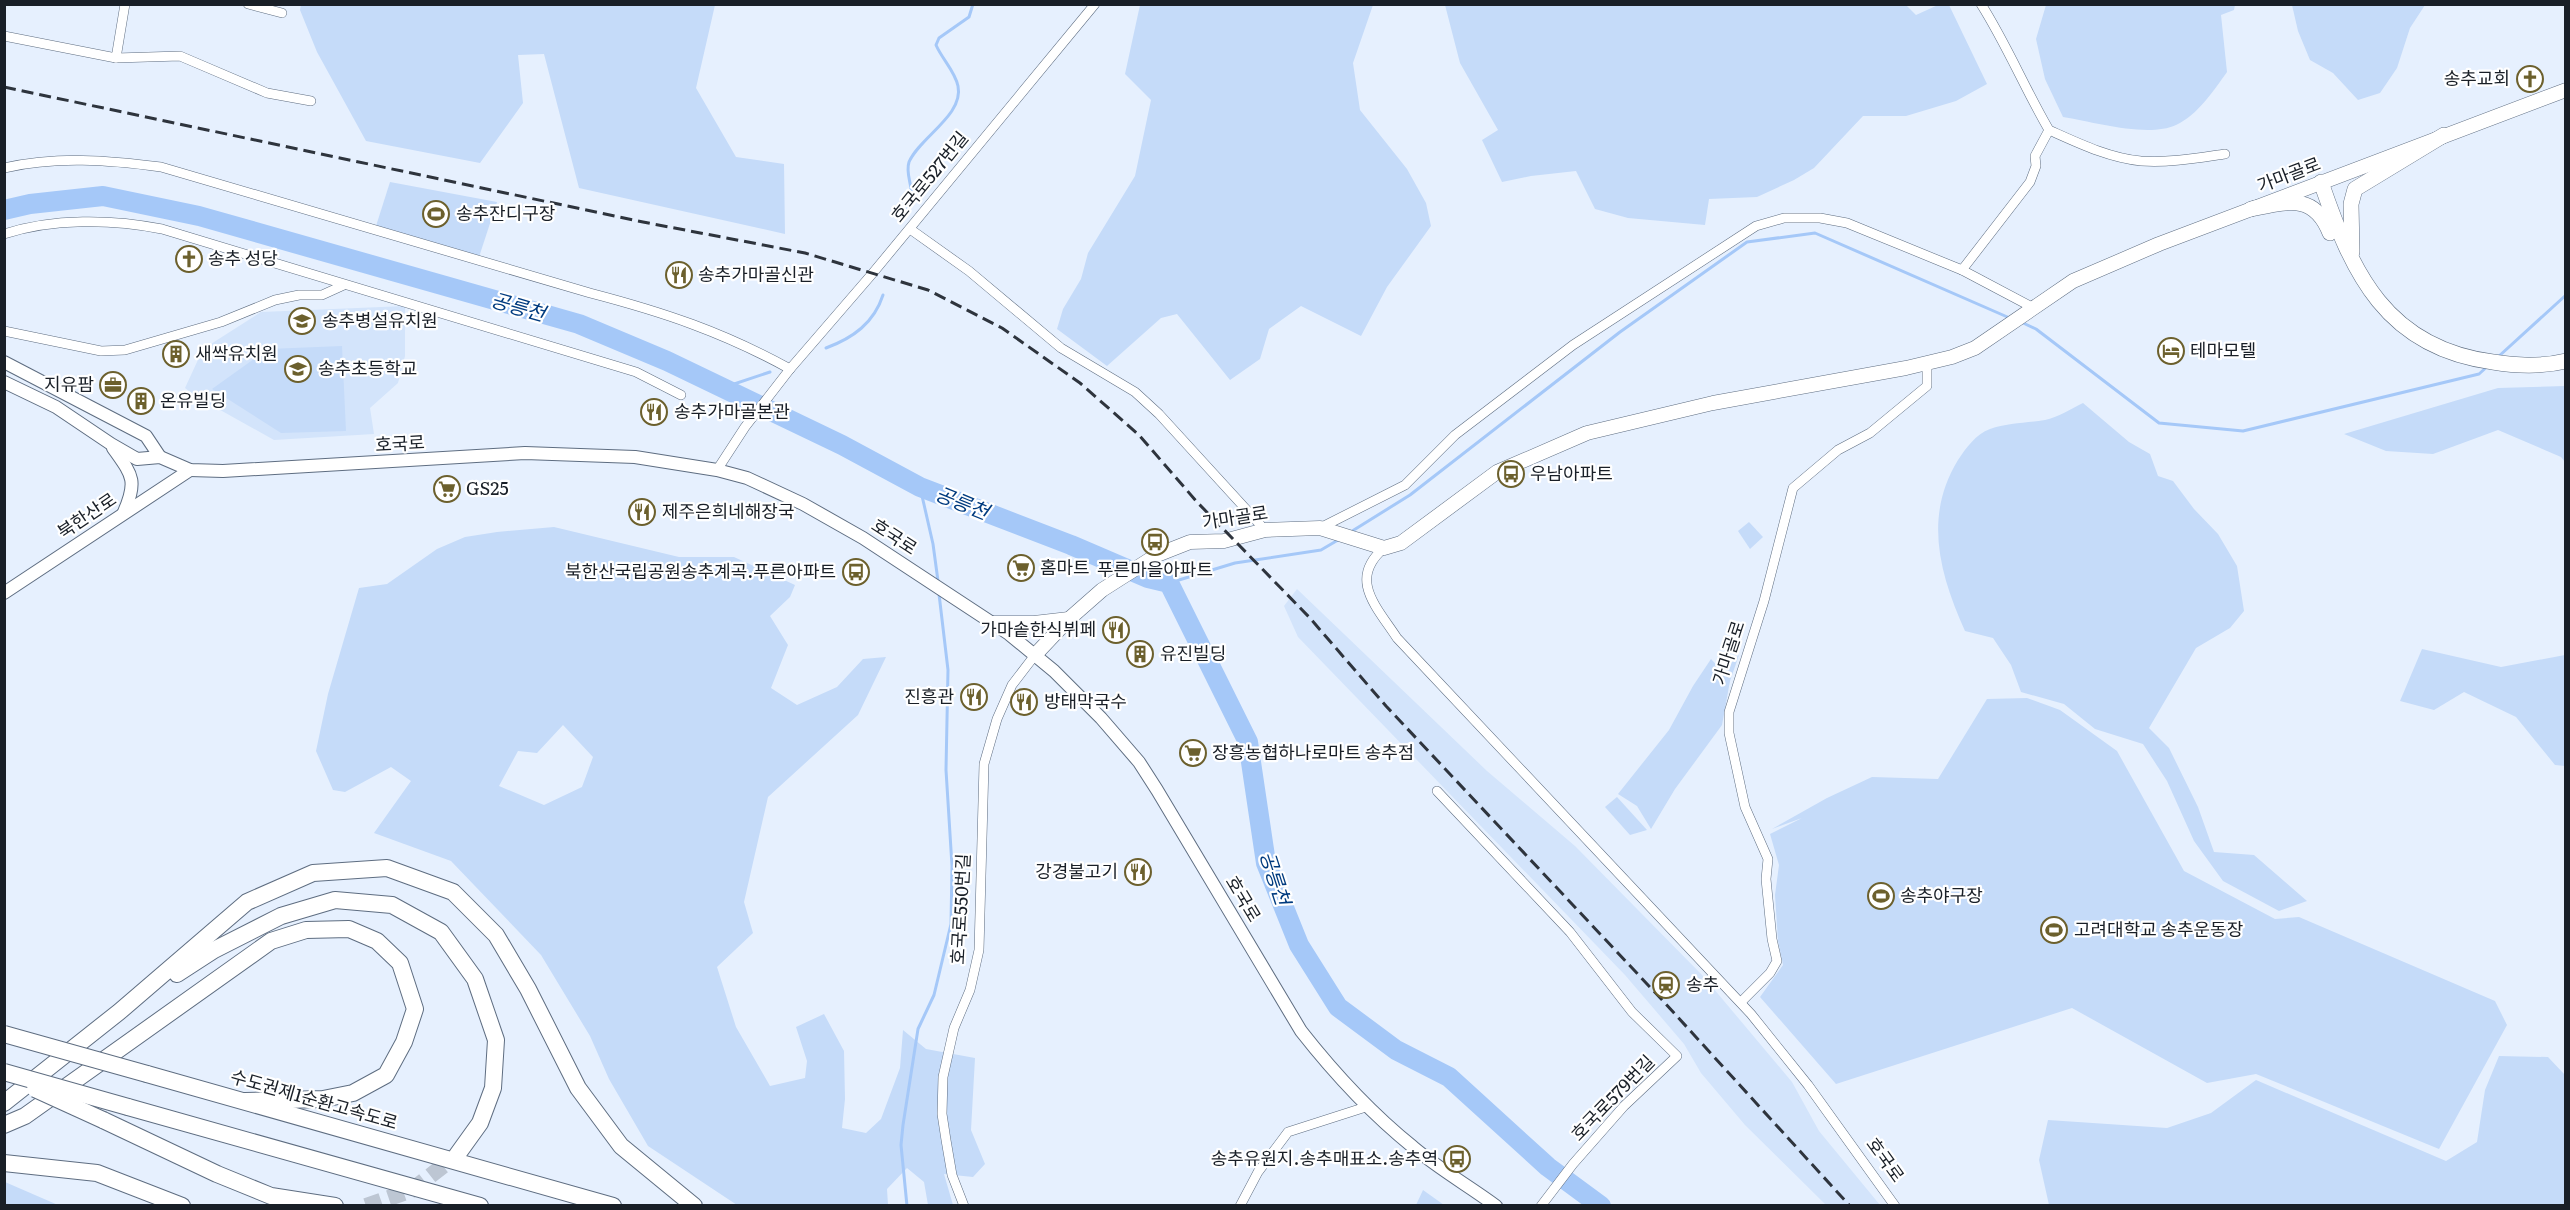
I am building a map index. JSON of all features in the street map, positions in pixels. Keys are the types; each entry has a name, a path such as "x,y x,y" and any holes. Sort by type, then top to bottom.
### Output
{"highway":[{"path":"2352,261 2351,204 2355,189 2444,135"},
{"path":"2321,182 2334,221 2364,284 2391,314 2418,338 2460,355 2514,365 2546,366 2564,361"},
{"path":"2251,208 2293,201 2310,206 2324,217 2330,235 2352,261"},
{"path":"4,1103 119,1012 247,902 313,873 387,868 453,892 496,935 528,989 578,1088 621,1146 694,1206"},
{"path":"119,1012 214,950 281,916 335,900 392,905 441,932 475,979 496,1040 493,1088 480,1123 457,1155"},
{"path":"4,1125 26,1116 271,941 306,930 349,928 378,941 400,963 415,1009 404,1042 386,1075 353,1093 323,1099 245,1101"},
{"name":"수도권제1순환고속도로","path":"4,1034 613,1206"},
{"path":"4,1073 480,1206"},
{"path":"4,1073 217,1174 271,1197 335,1206"},
{"path":"4,1163 97,1173 182,1206"}],"main road":[{"name":"가마골로","path":"1927,363 1975,348 2073,281 2159,244 2565,90"},
{"path":"1380,546 1401,543 1497,472 1587,433 1713,403 1927,363"},
{"name":"가마골로","path":"1069,619 1102,590 1157,555 1190,542 1224,541 1265,530 1320,528 1380,546"},
{"path":"993,623 1069,619"},
{"path":"1035,655 1069,619"}],"street":[{"path":"116,58 125,4"},
{"path":"248,4 282,13"},
{"name":"호국로527번길","path":"717,470 745,427 790,369 910,229 1095,4"},
{"path":"1982,4 1996,27 2024,87 2049,130 2095,150 2140,161 2184,160 2224,153"},
{"path":"4,36 116,58 180,56 267,93 311,101"},
{"path":"1962,270 2030,182 2036,166 2035,156 2049,130"},
{"path":"4,168 69,159 108,160 161,167 658,311 728,337 790,369"},
{"path":"1320,528 1405,485 1455,435 1573,345 1756,226 1784,218 1820,218 1846,223 1962,270 2032,307"},
{"path":"4,234 19,229 64,224 137,224 219,245 344,285 393,297 636,372 681,395"},
{"path":"910,229 969,271 1061,348 1135,392 1159,414 1265,530"},
{"path":"4,331 101,351 125,350 221,322 275,300 299,295 322,295 344,285"},
{"name":"호국로","path":"4,362 146,436 160,457"},
{"name":"가마골로","path":"1741,1002 1770,973 1778,961 1772,939 1766,879 1768,859 1745,807 1729,733 1729,712 1764,601 1793,488 1838,450 1870,433 1927,386 1927,363"},
{"name":"호국로","path":"4,381 56,407 137,459 160,457 190,470 223,471 525,453 636,456 717,470 747,478 803,504 863,538 993,623 1035,655 1101,718 1139,762 1301,1031 1319,1054 1413,1148 1497,1206"},
{"path":"111,444 131,473 130,497 124,512"},
{"name":"북한산로","path":"4,593 190,470"},
{"path":"1380,546 1365,573 1367,588 1397,638 1741,1002"},
{"name":"호국로550번길","path":"964,1206 952,1175 946,1140 942,1114 943,1077 954,1028 970,990 979,950 984,764 997,718 1012,685 1035,655"},
{"name":"호국로579번길","path":"1437,791 1570,932 1632,1012 1677,1056 1624,1106 1573,1164 1541,1206"},
{"name":"호국로","path":"1741,1002 1804,1081 1895,1206"},
{"path":"1240,1206 1258,1172 1288,1132 1369,1106"}],"shaded area":[{"path":"301,4 715,5 696,88 736,157 784,164 785,234 579,188 544,54 518,55 523,103 480,163 366,141 317,52 300,10"},
{"path":"2292,4 2425,5 2410,28 2397,68 2380,93 2358,100 2333,73 2310,60 2298,31"},
{"path":"1140,5 1373,5 1353,63 1360,110 1407,169 1426,203 1431,226 1387,287 1361,336 1301,306 1269,329 1260,359 1230,380 1177,314 1161,318 1107,366 1057,329 1063,309 1081,279 1088,253 1135,176 1151,100 1125,74"},
{"path":"1445,5 1906,5 1916,15 1938,5 1949,5 1987,84 1956,101 1906,116 1863,116 1814,168 1794,180 1757,197 1709,199 1705,225 1628,218 1595,209 1576,171 1502,182 1482,140 1498,130 1460,63"},
{"path":"2046,5 2235,5 2234,10 2221,15 2227,72 2205,102 2191,115 2184,121 2164,129 2136,130 2063,117 2045,79 2036,39"},
{"name":"송추잔디구장","path":"390,182 497,202 479,257 376,226"},
{"name":"송추초등학교","path":"405,306 405,356 398,383 370,408 374,434 274,440 185,388 203,349 261,312"},
{"path":"342,346 346,431 281,433 212,389 268,349"},
{"path":"2565,386 2565,462 2561,457 2498,430 2433,454 2386,451 2344,434 2498,388"},
{"path":"2083,403 2129,442 2150,454 2158,476 2173,481 2194,509 2218,534 2237,566 2244,611 2230,628 2196,648 2149,728 2169,748 2198,807 2214,852 2254,855 2307,901 2279,911 2223,881 2194,841 2167,781 2143,744 2095,729 2064,704 2021,692 2011,665 1993,638 1965,631 1948,589 1939,546 1938,524 1947,481 1964,451 1985,431 2003,425 2050,419"},
{"path":"1749,522 1763,537 1750,549 1738,531"},
{"path":"554,527 679,557 734,557 795,585 790,597 770,616 788,645 771,688 797,705 837,687 863,659 886,657 858,715 768,797 744,902 753,933 717,967 736,1027 770,1086 805,1078 807,1061 796,1027 824,1014 844,1051 845,1099 842,1128 866,1133 881,1119 900,1068 903,1030 926,1049 975,1058 971,1130 985,1164 973,1177 944,1174 953,1205 928,1205 924,1182 907,1168 887,1189 888,1205 737,1205 648,1146 609,1079 590,1036 541,955 451,861 374,833 411,781 391,767 345,792 333,790 316,751 328,694 359,588 387,584 437,549 465,537","holes":["563,725 593,757 582,787 544,805 499,786 518,751 537,753"]},
{"path":"1297,589 1487,771 1575,846 1703,976 1792,1082 1819,1131 1880,1205 1826,1205 1745,1125 1701,1073 1684,1044 1625,975 1298,637 1284,606"},
{"path":"2422,649 2501,667 2565,655 2565,766 2555,765 2516,717 2464,692 2434,710 2400,701"},
{"path":"1739,655 1730,681 1722,725 1675,789 1651,829 1637,806 1618,794 1669,730 1711,659 1722,671"},
{"name":"고려대학교 송추운동장","path":"2027,698 2060,710 2117,751 2184,871 2275,919 2299,917 2495,1001 2507,1025 2439,1149 2256,1074 2207,1083 2072,1008 1836,1084 1760,997 1783,965 1778,941 1775,895 1779,865 1770,834 1802,818 1772,829 1827,798 1872,777 1938,779 1987,699"},
{"path":"1617,797 1647,830 1630,835 1605,807"},
{"path":"2499,1056 2548,1057 2565,1075 2565,1205 2049,1205 2039,1160 2048,1120 2167,1128 2211,1113 2256,1080 2446,1161 2477,1142 2485,1090"},
{"path":"5,1182 58,1205 5,1205"},
{"path":"1423,1190 1444,1205 1416,1205"}],"waterway":[{"path":"907,207 911,189 909,162 948,116 958,97 956,81 936,45 939,38 969,17 973,4"},
{"name":"공릉천","path":"4,210 30,204 103,196 199,216 579,324 667,361 842,445 920,487 1071,545 1148,578 1169,583 1248,742 1266,863 1299,945 1338,1007 1396,1050 1449,1077 1548,1167 1601,1206"},
{"path":"1349,533 1410,495 1620,332 1747,242 1815,233 2012,319"},
{"path":"826,348 861,328 874,314 883,295"},
{"path":"2498,357 2566,295"},
{"path":"2021,322 2036,329 2159,423 2243,431 2479,374 2489,365"},
{"path":"722,388 770,372"},
{"path":"920,487 933,544 938,581"},
{"path":"1169,583 1235,563 1321,550 1338,540"},
{"path":"907,1206 901,1145 903,1125 918,1029 934,995 951,924 952,866 946,770 948,670 939,594"}],"tunnel":[{"path":"366,1206 412,1190 457,1155"}],"railway":[{"path":"4,87 643,222 805,253 928,290 1002,328 1080,383 1139,435 1197,502 1309,617 1386,706 1664,1002 1850,1206"}],"place":[{"name":"송추교회","path":"2530,79"},
{"name":"송추잔디구장","path":"436,214"},
{"name":"송추 성당","path":"189,259"},
{"name":"송추가마골신관","path":"679,275"},
{"name":"송추병설유치원","path":"302,321"},
{"name":"테마모텔","path":"2171,351"},
{"name":"새싹유치원","path":"176,354"},
{"name":"송추초등학교","path":"298,369"},
{"name":"지유팜","path":"113,385"},
{"name":"온유빌딩","path":"141,401"},
{"name":"송추가마골본관","path":"654,412"},
{"name":"우남아파트","path":"1511,474"},
{"name":"GS25","path":"447,489"},
{"name":"제주은희네해장국","path":"642,512"},
{"name":"푸른마을아파트","path":"1155,542"},
{"name":"홈마트","path":"1021,568"},
{"name":"북한산국립공원송추계곡.푸른아파트","path":"856,572"},
{"name":"가마솥한식뷔페","path":"1116,630"},
{"name":"유진빌딩","path":"1140,654"},
{"name":"진흥관","path":"974,697"},
{"name":"방태막국수","path":"1024,702"},
{"name":"장흥농협하나로마트 송추점","path":"1193,753"},
{"name":"강경불고기","path":"1138,872"},
{"name":"송추야구장","path":"1881,896"},
{"name":"고려대학교 송추운동장","path":"2054,930"},
{"name":"송추","path":"1666,985"},
{"name":"송추유원지.송추매표소.송추역","path":"1457,1159"}]}
